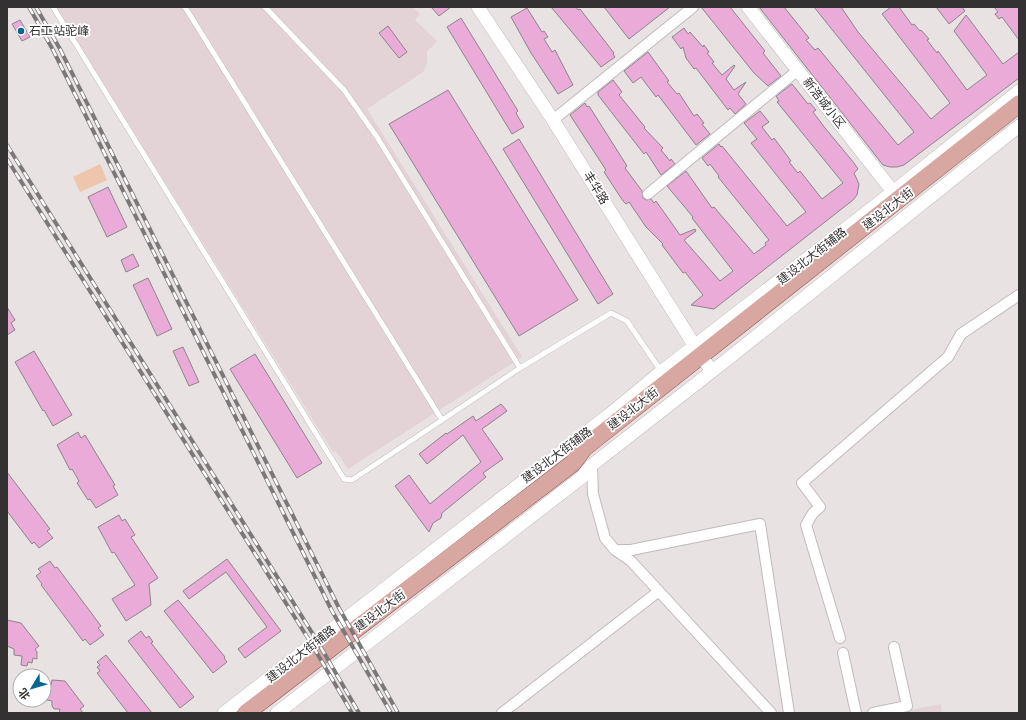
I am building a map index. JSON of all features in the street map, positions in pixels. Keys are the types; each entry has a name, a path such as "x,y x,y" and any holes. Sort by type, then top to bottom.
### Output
{"main road":[{"name":"建设北大街","path":"246,713 573,463 584,448 703,359 896,196 1019,104"},
{"path":"703,359 1019,115"}],"street":[{"name":"丰华路","path":"478,7 553,120 703,359"},
{"path":"553,120 693,7"},
{"name":"新浩城小区","path":"748,7 896,196"},
{"path":"648,194 798,70"},
{"path":"896,196 1019,91"},
{"name":"建设北大街辅路","path":"278,713 582,477 592,465 703,359 1019,126"},
{"path":"840,638 806,524 813,513 820,507 802,483 948,357 961,334 1019,295"},
{"name":"建设北大街辅路","path":"224,713 610,415 661,372 703,359"},
{"path":"592,465 593,494 605,538 615,550 631,561 771,713"},
{"path":"615,550 631,550 760,524 789,713"},
{"path":"502,713 659,591"},
{"path":"873,713 907,706 894,647"},
{"path":"843,653 856,713"}],"lane":[{"path":"53,7 344,479 352,480 520,368 611,314 627,321 661,372"},
{"path":"185,7 442,420"},
{"path":"265,7 344,90 381,144 520,368"}],"shaded area":[{"path":"56,7 413,7 420,14 415,20 437,41 427,52 427,64 423,72 367,109 522,357 348,469 336,451 333,452"},
{"path":"100,164 107,180 80,192 73,177"},
{"path":"941,704 942,713 894,713"}],"building":[{"path":"431,7 451,7 439,16"},
{"path":"551,7 576,7 578,10 580,9 614,53 613,54 615,57 601,67"},
{"path":"604,7 670,7 629,39"},
{"path":"701,7 730,7 765,51 763,53 781,76 768,86 754,73"},
{"path":"759,7 784,7 809,38 806,40 815,50 818,48 898,145 914,132 814,7 841,7 858,32 931,119 950,103 882,14 891,7 899,7 912,25 914,24 920,31 921,30 929,39 927,40 937,53 938,51 967,90 987,75 954,31 966,15 1003,64 1019,52 1019,78 904,165 890,167 883,165"},
{"path":"936,7 962,7 965,11 949,24"},
{"path":"994,7 1019,7 1019,40 1002,17 999,19 995,14 998,12"},
{"path":"527,8 542,32 544,31 548,37 544,39 552,52 555,50 573,85 558,94 531,53 511,17"},
{"path":"461,18 518,111 516,113 524,127 512,134 447,27"},
{"name":"石工站驼峰","path":"20,20 30,37 22,41 12,24"},
{"path":"388,26 407,52 399,58 379,33"},
{"path":"684,28 688,34 690,32 703,47 704,45 709,52 707,53 714,62 712,63 722,75 734,65 735,66 726,79 734,90 746,82 738,94 746,104 735,114 730,108 728,110 696,68 694,69 686,58 683,47 681,49 672,37"},
{"path":"648,52 669,81 667,82 677,94 679,93 694,116 697,114 704,123 702,124 710,134 696,145 658,95 656,97 641,77 633,83 624,71"},
{"path":"613,80 622,92 619,95 645,127 644,128 663,148 661,150 670,161 671,159 675,164 661,175 646,152 644,154 598,95 598,92"},
{"path":"792,84 808,104 810,103 816,110 813,112 858,169 854,173 859,184 857,195 853,200 714,309 691,305 703,295 685,272 683,273 662,245 663,244 646,227 629,202 626,204 623,201 604,172 606,170 570,115 585,103 587,107 589,106 627,166 625,168 642,191 643,198 646,200 651,199 654,203 656,201 680,235 695,229 696,231 684,240 720,281 733,271 692,218 693,217 667,186 686,171 712,208 714,207 754,254 766,245 765,243 769,240 718,177 719,176 710,164 708,166 702,158 719,144 721,147 722,146 787,226 806,212 751,143 757,139 744,123 760,111 769,122 762,127 772,140 774,138 791,161 789,162 798,173 800,171 822,199 843,183 777,102 779,101 776,96"},
{"path":"448,90 578,300 519,336 389,124"},
{"path":"519,139 613,294 598,304 503,149"},
{"path":"108,187 127,227 107,237 88,197"},
{"path":"133,254 139,266 126,272 121,260"},
{"path":"148,278 172,329 157,336 133,285"},
{"path":"7,307 15,320 11,323 15,330 7,335"},
{"path":"183,347 199,382 189,386 173,351"},
{"path":"34,351 72,415 53,426 15,362"},
{"path":"255,354 322,463 297,478 230,369"},
{"path":"501,404 507,411 482,429 503,459 483,473 486,477 442,513 441,518 433,523 429,532 395,486 409,475 430,504 481,462 463,435 427,464 419,454 446,433 447,434 473,416 476,421"},
{"path":"78,432 81,438 85,435 115,485 113,486 118,495 96,508 90,499 88,500 77,483 79,481 72,469 70,470 57,445"},
{"path":"7,472 50,529 47,531 53,538 39,548 34,542 32,544 7,511"},
{"path":"119,515 122,521 125,519 135,535 131,537 158,578 149,584 151,605 126,621 112,599 135,585 114,552 112,553 98,527"},
{"path":"227,559 281,631 245,658 238,649 267,627 226,572 189,599 183,591"},
{"path":"50,561 55,568 57,567 101,626 98,628 104,635 90,645 85,639 83,641 41,585 42,584 36,576 41,572 38,569"},
{"path":"178,600 225,657 224,658 227,662 213,673 164,611"},
{"path":"7,620 21,623 39,646 35,649 37,652 37,659 33,658 32,663 28,662 27,666 21,665 22,656 14,655 14,649 7,646"},
{"path":"141,631 146,638 149,636 153,642 151,643 194,697 180,708 128,641"},
{"path":"106,655 152,713 128,713 97,673 100,671 97,667 100,665 97,662"},
{"path":"52,680 65,681 84,706 80,709 83,713 59,713 60,709 54,709 52,706"}],"railway":[{"path":"29,7 53,50 332,611 391,713"},
{"path":"36,7 60,49 339,608 398,713"},
{"path":"7,145 316,639 359,713"},
{"path":"7,159 311,643 352,713"}],"place":[{"name":"石工站驼峰","path":"21,31"}]}
